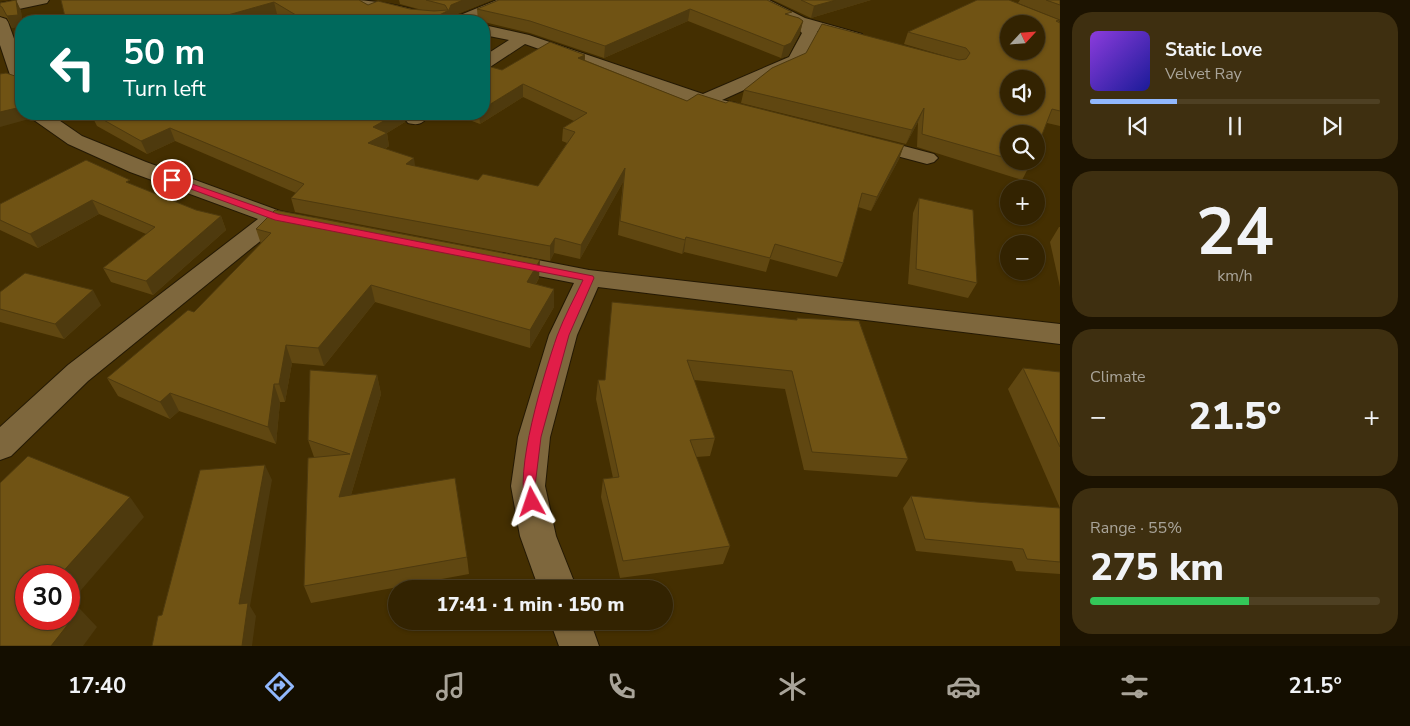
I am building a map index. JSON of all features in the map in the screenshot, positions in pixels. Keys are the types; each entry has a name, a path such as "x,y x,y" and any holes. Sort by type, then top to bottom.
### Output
{"street":[{"path":"0,8 42,0"},
{"path":"360,0 411,15"},
{"path":"474,15 510,0"},
{"path":"757,0 799,21 872,42"},
{"path":"704,101 796,60 810,33 799,21"},
{"path":"0,22 15,64"},
{"path":"490,31 523,38 704,101 750,113"},
{"path":"490,59 523,38"},
{"path":"47,120 75,140 138,167 275,217 324,226"},
{"path":"853,139 927,158"},
{"path":"0,447 78,373 275,217"},
{"path":"481,257 589,278 1060,334"},
{"path":"555,580 538,536 528,486 534,437 563,335 589,278"},
{"path":"573,630 579,646"}],"building":[{"path":"16,0 18,15 7,16 0,3"},
{"path":"61,0 359,0 368,5 378,1 410,9 434,11 448,10 445,5 426,0 463,0 451,5 449,10 439,15 296,15 274,2 228,15 65,15"},
{"path":"499,0 767,0 792,12 785,14 803,21 791,43 784,46 690,9 605,46 530,21 477,9"},
{"path":"801,0 836,0 814,6"},
{"path":"977,0 1009,0 1060,20 1056,21 1060,23 1060,111 1052,109 1045,127 1045,125 1000,125 1000,156 922,134 924,108 912,130 744,90 772,68 806,53 822,24 959,60 966,59 970,53 966,48 908,32"},
{"path":"1046,0 1060,0 1060,5"},
{"path":"550,42 585,55 578,58 687,101 698,94 726,103 729,101 904,145 877,197 862,193 843,263 775,244 770,258 686,237 685,240 620,221 625,168 581,245 555,238 550,246 291,198 304,184 170,128 141,141 104,120 385,120 373,127 387,133 368,143 414,158 406,164 478,180 483,174 538,186 575,132 563,128 587,113 523,84 490,104 490,67 502,70"},
{"path":"6,73 15,76 15,108 0,112 0,74"},
{"path":"86,160 130,180 126,182 196,210 221,216 146,281 103,268 155,227 92,200 30,234 0,220 0,204"},
{"path":"919,198 973,210 977,283 916,269"},
{"path":"275,210 540,260 527,282 554,289 530,330 371,285 318,348 286,345 279,384 274,384 268,427 170,393 160,402 107,378 188,310 194,312 271,233 256,229"},
{"path":"25,273 93,290 55,324 0,309 0,292"},
{"path":"612,302 797,320 797,318 859,321 908,459 812,452 792,371 687,360 715,438 690,440 730,546 623,561 603,479 619,477 598,380 605,380"},
{"path":"1023,368 1060,372 1060,447"},
{"path":"310,370 377,375 339,497 455,478 467,557 304,586 308,458 350,454 308,440"},
{"path":"28,456 130,497 69,565 15,565 15,630 64,630 51,646 0,646 0,483"},
{"path":"265,465 239,604 248,603 242,646 152,646 158,616 162,615 200,470"},
{"path":"911,496 1060,508 1060,562 1027,559 1023,549 925,539"}],"route":[{"path":"172,180 275,217 589,278 563,335 534,437 528,486 532,502"}]}
